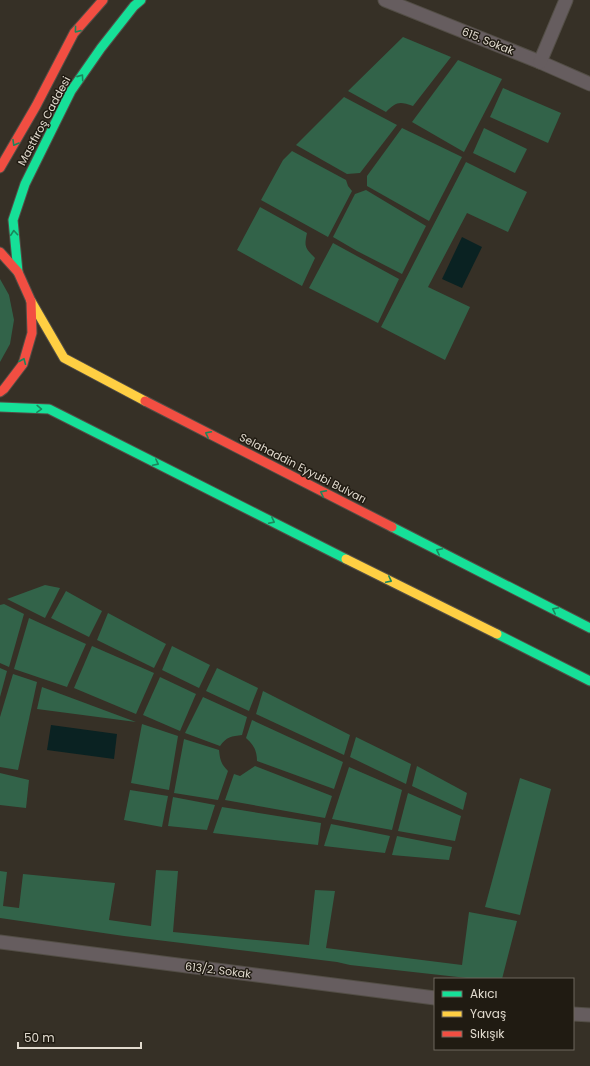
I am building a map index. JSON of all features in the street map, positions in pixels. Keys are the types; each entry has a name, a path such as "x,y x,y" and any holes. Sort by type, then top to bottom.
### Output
{"main road":[{"name":"Mastfıroş Caddesi","path":"0,168 36,106 74,33 103,0"},
{"name":"Mastfıroş Caddesi","path":"18,272 13,220 25,184 71,91 129,12 141,0"},
{"path":"0,252 18,272"},
{"name":"Selahaddin Eyyubi Bulvarı","path":"18,272 31,301 64,358 161,410 590,628"},
{"path":"0,392 23,364 32,333 31,301"},
{"path":"0,407 49,409 590,681"}],"street":[{"name":"615. Sokak","path":"385,0 540,62 590,84"},
{"path":"540,62 566,0"},
{"name":"613/2. Sokak","path":"0,942 434,998"},
{"path":"574,1014 590,1016"}],"green space":[{"path":"403,37 451,57 413,106 398,103 386,112 348,91"},
{"path":"458,60 502,79 464,152 412,122"},
{"path":"503,88 561,113 548,143 490,117"},
{"path":"344,97 397,125 360,173 347,174 296,145"},
{"path":"402,128 462,157 429,221 367,186 367,176"},
{"path":"484,128 527,149 515,173 473,153"},
{"path":"292,151 346,180 352,191 328,237 261,200 283,160"},
{"path":"466,162 527,192 508,232 467,213 428,287 470,307 445,360 381,327"},
{"path":"366,190 426,226 402,274 333,237 355,194"},
{"path":"260,207 307,233 306,247 315,258 302,286 237,250"},
{"path":"333,243 399,279 378,323 309,288"},
{"path":"0,279 9,295 14,320 10,344 0,362"},
{"path":"45,585 60,588 45,618 7,599"},
{"path":"66,591 102,611 89,637 51,618"},
{"path":"4,604 24,614 9,667 0,663 0,605"},
{"path":"108,613 166,644 154,668 97,640"},
{"path":"29,618 86,644 67,687 14,669"},
{"path":"92,646 154,673 136,714 74,688"},
{"path":"172,646 210,665 199,688 162,670"},
{"path":"0,668 7,671 0,697"},
{"path":"217,668 258,688 249,711 206,691"},
{"path":"13,674 37,682 18,770 0,767 0,717"},
{"path":"160,677 196,694 180,731 143,715"},
{"path":"42,687 136,722 37,709"},
{"path":"263,691 350,735 344,755 256,714"},
{"path":"203,697 247,717 242,735 230,738 220,746 185,733"},
{"path":"252,720 343,762 334,789 257,761 254,748 246,738"},
{"path":"142,724 178,736 169,790 131,783"},
{"path":"356,737 411,764 406,784 350,757"},
{"path":"184,739 219,750 221,762 228,771 218,800 174,793"},
{"path":"255,766 332,796 325,818 225,800 234,774 240,776"},
{"path":"417,766 467,793 463,810 412,786"},
{"path":"349,767 402,790 392,830 332,819"},
{"path":"0,773 29,780 26,808 0,805"},
{"path":"520,778 551,789 520,915 485,907"},
{"path":"130,790 168,796 162,827 124,820"},
{"path":"408,793 461,816 455,841 398,831"},
{"path":"173,797 215,805 207,830 168,826"},
{"path":"222,807 321,823 318,845 213,833"},
{"path":"331,824 390,836 385,853 324,846"},
{"path":"397,836 452,847 449,860 392,855"},
{"path":"156,870 178,871 173,932 309,945 315,890 335,891 326,948 462,965 469,912 517,921 502,978 467,978 350,965 337,962 124,936 0,918 0,871 7,872 3,906 19,908 23,874 115,883 109,920 151,926"}],"water":[{"path":"462,237 482,247 462,288 442,279"},
{"path":"51,725 117,734 114,759 47,750"}],"traffic: fast":[{"path":"18,272 13,220 25,184 71,91 101,48 134,6 141,0"},
{"path":"0,407 49,409 346,559"},
{"path":"392,527 590,628"},
{"path":"497,634 590,681"}],"traffic: slow":[{"path":"31,301 64,358 145,401"},
{"path":"346,559 497,634"}],"traffic: jam":[{"path":"0,168 36,106 74,33 103,0"},
{"path":"0,252 18,272 31,301 32,333 23,364 0,392"},
{"path":"145,401 392,527"}]}
